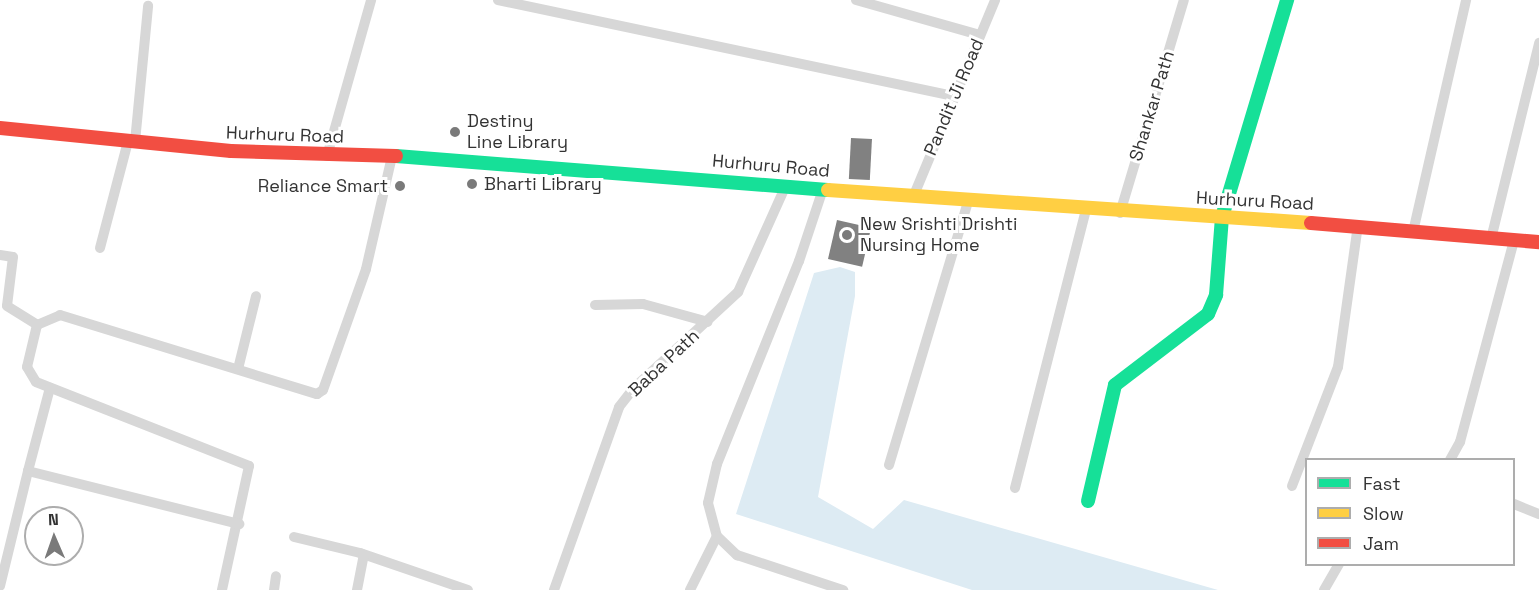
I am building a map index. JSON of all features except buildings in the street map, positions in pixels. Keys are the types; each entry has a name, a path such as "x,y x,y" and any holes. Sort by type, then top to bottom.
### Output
{"street":[{"path":"327,156 371,0"},
{"path":"498,0 954,96"},
{"path":"856,0 980,35"},
{"name":"Pandit Ji Road","path":"914,195 995,0"},
{"name":"Shankar Path","path":"1120,213 1184,0"},
{"path":"1088,501 1114,385 1208,314 1216,295 1222,217 1287,0"},
{"path":"1413,232 1466,0"},
{"path":"100,248 131,142 148,6"},
{"path":"1491,239 1539,43"},
{"name":"Hurhuru Road","path":"0,128 131,142 327,156 392,156 914,195 1120,213 1358,225 1413,232 1539,242"},
{"path":"37,325 60,315 317,394 323,390 366,268 392,156"},
{"name":"Baba Path","path":"554,590 619,407 633,388 708,322 747,277 786,185"},
{"path":"823,189 709,486 708,503 717,536 737,555 843,590"},
{"path":"889,465 968,201"},
{"path":"1015,488 1086,210"},
{"path":"1292,486 1338,367 1358,225"},
{"path":"1450,458 1463,432 1514,240"},
{"path":"0,255 13,257 7,306 37,325"},
{"path":"238,369 256,296"},
{"path":"595,305 643,304 708,322"},
{"path":"37,325 28,373 50,388 246,463 250,469 239,525 222,590"},
{"path":"0,586 50,388"},
{"path":"28,471 239,525"},
{"path":"1515,504 1539,514"},
{"path":"690,590 717,536"},
{"path":"294,537 364,555 468,590"},
{"path":"357,590 364,555"},
{"path":"1324,590 1338,566"},
{"path":"274,590 276,576"}],"shaded area":[{"path":"840,267 855,272 855,296 818,497 873,529 904,500 1218,590 972,590 736,514 814,273"}],"traffic: fast":[{"path":"1088,501 1115,385 1208,314 1216,295 1222,217 1287,0"},
{"path":"396,156 828,190"}],"traffic: slow":[{"path":"828,190 1311,223"}],"traffic: jam":[{"path":"0,128 231,151 396,156"},
{"path":"1311,223 1539,242"}],"place":[{"name":"Destiny Line Library","path":"455,132"},
{"name":"Bharti Library","path":"472,184"},
{"name":"Reliance Smart","path":"400,186"},
{"name":"New Srishti Drishti Nursing Home","path":"847,235"}]}
